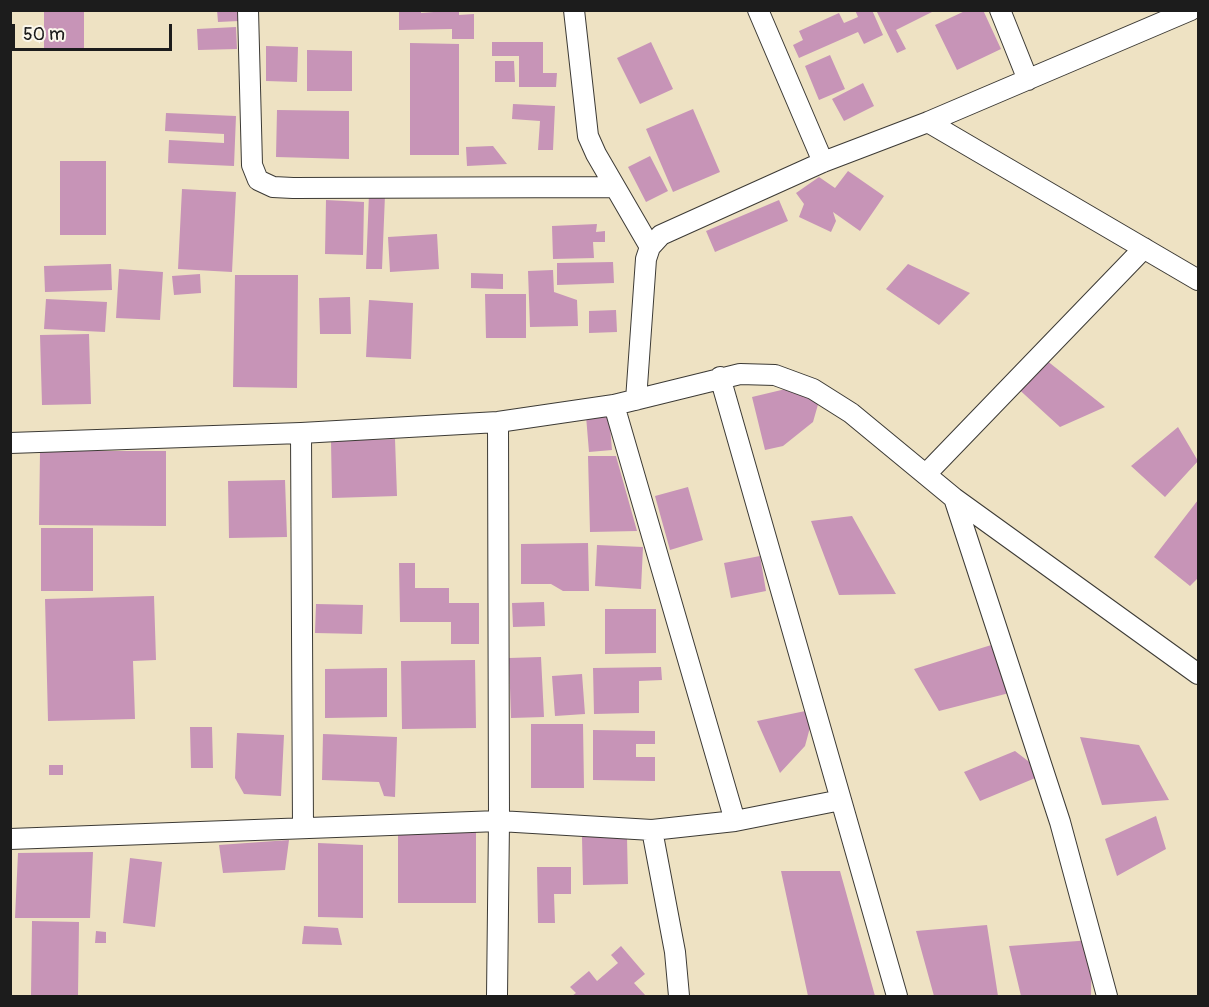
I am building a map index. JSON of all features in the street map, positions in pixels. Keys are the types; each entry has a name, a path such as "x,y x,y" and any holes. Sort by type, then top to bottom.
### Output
{"street":[{"path":"248,10 252,165 258,180 273,187 293,188 615,187"},
{"path":"574,10 588,136 650,247"},
{"path":"758,10 823,162"},
{"path":"1000,10 1028,80"},
{"path":"636,400 646,259 650,247 661,235 823,162 928,122 1191,10"},
{"path":"928,122 1198,280"},
{"path":"926,474 1144,248"},
{"path":"10,443 301,433 498,422 614,405 720,377 758,373 775,375 813,389 851,413 954,498 1198,674"},
{"path":"720,377 897,996"},
{"path":"614,405 735,821"},
{"path":"497,996 500,821 498,422"},
{"path":"301,433 303,828"},
{"path":"954,498 1060,822 1107,996"},
{"path":"10,839 500,821 652,830 735,821 841,800"},
{"path":"652,830 675,952 679,996"}],"building":[{"path":"44,10 84,10 84,51 44,51"},
{"path":"217,10 238,10 239,21 218,22"},
{"path":"399,10 421,10 421,13 459,10 459,15 474,14 474,39 452,39 452,29 399,30"},
{"path":"855,10 872,10 883,35 864,44 858,32 799,58 793,45 803,40 799,31 839,13 844,23 858,17"},
{"path":"876,10 936,10 896,30 906,49 897,53"},
{"path":"967,10 983,10 1001,49 957,70 935,25"},
{"path":"236,27 237,49 198,50 197,29"},
{"path":"492,42 543,42 543,73 557,73 556,87 519,87 519,56 492,56"},
{"path":"651,42 673,89 640,104 617,58"},
{"path":"410,43 459,44 459,155 410,155"},
{"path":"266,46 298,47 297,82 266,81"},
{"path":"307,50 352,51 352,91 307,91"},
{"path":"830,55 845,89 819,100 805,66"},
{"path":"495,61 514,61 515,82 495,82"},
{"path":"863,83 874,106 844,121 832,99"},
{"path":"513,104 555,106 553,150 538,150 540,121 512,119"},
{"path":"693,109 720,172 673,192 646,129"},
{"path":"277,110 349,111 349,159 276,157"},
{"path":"166,113 236,116 234,166 168,163 169,140 224,143 224,134 165,131"},
{"path":"493,146 507,164 467,166 466,147"},
{"path":"650,156 668,191 646,202 628,167"},
{"path":"60,161 106,161 106,235 60,235"},
{"path":"848,171 884,196 860,231 833,212 836,221 831,232 799,217 804,204 796,193 819,177 835,188"},
{"path":"182,189 236,192 232,272 178,269"},
{"path":"369,194 385,195 382,269 366,269"},
{"path":"326,200 364,202 363,255 325,254"},
{"path":"779,200 788,221 715,252 706,231"},
{"path":"597,224 596,232 605,231 605,242 593,242 594,258 553,259 552,226"},
{"path":"437,234 439,269 390,272 388,237"},
{"path":"613,262 614,283 557,285 557,263"},
{"path":"111,264 112,290 45,292 44,266"},
{"path":"908,264 970,293 939,325 886,289"},
{"path":"119,269 163,272 160,320 116,318"},
{"path":"553,270 554,292 577,300 578,326 530,327 528,271"},
{"path":"471,273 503,274 503,289 471,288"},
{"path":"200,274 201,293 174,295 172,276"},
{"path":"235,275 298,275 297,388 233,387"},
{"path":"485,294 526,294 526,338 486,338"},
{"path":"350,297 351,334 320,334 319,298"},
{"path":"46,299 107,302 105,332 44,329"},
{"path":"369,300 413,303 411,359 366,357"},
{"path":"616,310 617,332 589,333 589,311"},
{"path":"89,334 91,404 42,405 40,335"},
{"path":"1041,356 1105,407 1060,427 1013,384"},
{"path":"794,387 819,401 813,422 783,446 765,450 752,397"},
{"path":"609,414 612,450 589,452 586,416"},
{"path":"1178,427 1198,461 1165,497 1131,466"},
{"path":"395,439 397,496 332,498 331,441"},
{"path":"40,451 166,451 166,526 39,525"},
{"path":"588,456 616,456 637,531 590,532"},
{"path":"285,480 287,537 229,538 228,481"},
{"path":"688,487 703,540 670,550 655,496"},
{"path":"1198,500 1198,578 1190,586 1154,557"},
{"path":"852,516 896,594 839,595 811,521"},
{"path":"41,528 93,528 93,591 41,591"},
{"path":"588,543 589,591 563,591 551,584 521,584 521,544"},
{"path":"597,545 643,547 641,589 595,586"},
{"path":"760,556 766,591 731,598 724,563"},
{"path":"399,563 415,563 415,588 449,588 449,603 479,603 479,644 451,644 451,622 400,622"},
{"path":"154,596 156,660 133,661 135,719 48,721 45,599"},
{"path":"544,602 545,626 513,627 512,603"},
{"path":"316,604 363,605 362,634 315,633"},
{"path":"605,609 656,609 656,653 605,654"},
{"path":"1001,642 1017,691 939,711 914,669"},
{"path":"541,657 544,717 511,718 509,658"},
{"path":"475,660 476,728 402,729 401,661"},
{"path":"661,667 662,680 639,681 639,713 594,714 593,668"},
{"path":"387,668 387,717 325,718 325,669"},
{"path":"582,674 585,714 555,716 552,676"},
{"path":"815,709 805,746 780,773 757,721"},
{"path":"531,724 583,724 584,788 531,788"},
{"path":"190,727 212,727 213,768 191,768"},
{"path":"593,730 655,731 655,744 636,744 636,757 655,757 655,781 593,780"},
{"path":"237,733 284,735 281,796 244,794 235,778"},
{"path":"323,734 397,737 395,797 384,796 379,782 322,780"},
{"path":"1080,737 1139,745 1169,800 1102,805"},
{"path":"1015,751 1045,774 980,801 964,772"},
{"path":"49,765 63,765 63,775 49,775"},
{"path":"1156,816 1166,849 1117,876 1105,839"},
{"path":"398,831 476,831 476,903 398,903"},
{"path":"582,837 627,837 628,884 583,885"},
{"path":"289,840 285,870 223,873 219,845"},
{"path":"318,843 363,845 363,918 318,917"},
{"path":"93,852 90,918 15,918 18,853"},
{"path":"130,858 162,862 155,927 123,923"},
{"path":"537,867 571,867 571,894 554,894 555,923 538,923"},
{"path":"781,871 840,871 875,996 808,996"},
{"path":"32,921 79,922 78,996 31,996"},
{"path":"987,925 998,996 934,996 916,931"},
{"path":"304,926 338,928 342,945 302,944"},
{"path":"96,931 106,932 106,943 95,943"},
{"path":"1092,940 1091,996 1021,996 1009,946"},
{"path":"621,946 645,974 634,983 646,996 572,996 576,993 570,987 589,971 597,981 618,963 611,955"}]}
